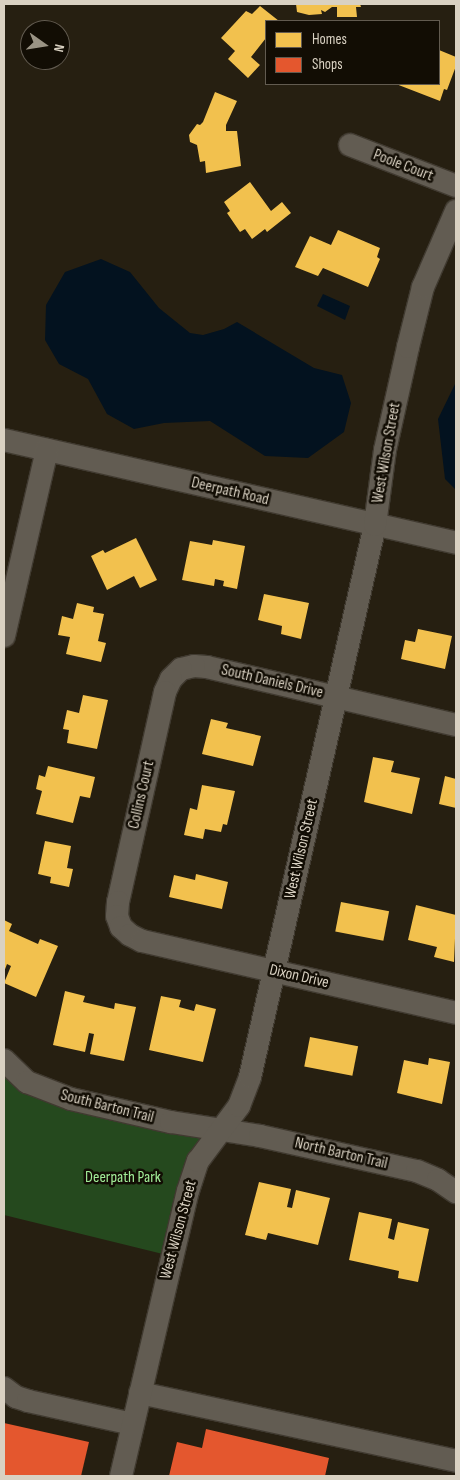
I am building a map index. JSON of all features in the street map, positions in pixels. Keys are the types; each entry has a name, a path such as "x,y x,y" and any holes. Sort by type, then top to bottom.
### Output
{"street":[{"name":"Poole Court","path":"350,145 456,186"},
{"name":"West Wilson Street","path":"121,1476 188,1191 198,1161 239,1106 250,1077 375,525 386,450 423,287 456,211"},
{"name":"Deerpath Road","path":"4,440 456,543"},
{"path":"4,636 10,579 47,450"},
{"name":"Collins Court","path":"142,941 130,935 121,927 117,916 118,902 165,692 171,679 181,669 194,666 207,667"},
{"name":"South Daniels Drive","path":"207,667 456,725"},
{"name":"Dixon Drive","path":"142,941 456,1013"},
{"name":"South Barton Trail","path":"4,1060 27,1082 71,1099 171,1122 220,1130"},
{"name":"North Barton Trail","path":"220,1130 260,1136 417,1171 438,1180 456,1192"},
{"path":"4,1388 16,1397 28,1401 133,1424"},
{"path":"140,1393 456,1462"}],"green space":[{"name":"Deerpath Park","path":"4,1060 27,1082 221,1130 171,1256 4,1215"}],"water":[{"path":"101,259 130,272 159,308 190,333 203,335 224,329 237,322 314,368 342,375 351,403 344,432 308,458 265,456 210,421 164,423 134,429 107,414 88,379 59,364 45,340 46,305 65,272"},
{"path":"323,294 350,306 345,320 317,306"},
{"path":"456,382 456,490 445,479 438,419"}],"building: Homes":[{"path":"296,4 360,4 361,7 356,7 357,17 337,17 337,7 332,7 325,12 321,10 322,14 309,15 297,12"},
{"path":"260,6 278,20 265,20 265,39 251,57 260,65 248,78 228,59 235,51 221,38 246,11 252,14"},
{"path":"440,50 456,57 456,66 447,90 444,89 440,101 399,85 440,85"},
{"path":"215,92 237,101 226,125 226,131 237,131 241,166 206,173 205,161 200,162 197,145 190,142 189,135 197,124 200,125 203,122"},
{"path":"250,182 271,211 282,202 291,213 267,232 265,229 252,239 245,229 240,232 227,213 230,211 224,202"},
{"path":"338,230 380,248 377,257 380,259 368,287 323,268 318,276 295,267 310,236 331,245"},
{"path":"136,538 157,580 140,588 134,576 107,590 91,556 103,550 105,553"},
{"path":"213,540 245,546 237,589 223,586 224,581 215,579 214,586 182,580 190,541 212,545"},
{"path":"264,594 309,603 301,639 281,634 282,626 258,620"},
{"path":"77,603 94,607 93,612 104,614 98,641 106,643 101,662 66,654 70,637 58,635 62,616 73,619"},
{"path":"418,629 452,636 445,669 401,659 405,640 415,642"},
{"path":"83,695 108,700 97,749 67,743 69,730 63,729 67,710 79,713"},
{"path":"211,719 228,723 226,728 261,736 253,766 202,754"},
{"path":"373,757 394,761 391,772 420,778 412,814 364,802"},
{"path":"48,766 95,777 90,798 80,796 73,823 36,814 42,791 36,789 39,775 45,777"},
{"path":"445,776 456,779 456,808 439,804"},
{"path":"202,785 235,791 227,825 223,824 221,832 205,829 203,839 184,835 190,808 197,810"},
{"path":"45,841 71,846 67,868 73,869 69,887 50,883 51,877 38,874"},
{"path":"196,874 228,882 222,909 169,897 174,875 195,880"},
{"path":"341,902 389,911 383,941 335,931"},
{"path":"416,905 456,915 454,962 434,957 437,947 408,940"},
{"path":"4,920 12,924 9,931 38,944 40,939 58,946 36,997 4,983 11,966 7,964 4,972"},
{"path":"65,991 85,996 83,1002 114,1009 115,1003 136,1007 124,1061 90,1054 94,1034 89,1033 85,1052 53,1045"},
{"path":"161,996 181,1000 179,1007 194,1011 196,1004 216,1009 203,1062 149,1050"},
{"path":"310,1037 358,1046 352,1076 304,1066"},
{"path":"429,1058 450,1062 442,1104 397,1093 404,1060 428,1065"},
{"path":"259,1182 291,1189 287,1207 292,1208 296,1190 330,1198 318,1245 268,1233 266,1240 245,1235"},
{"path":"359,1212 392,1219 388,1238 394,1240 398,1222 429,1229 418,1282 398,1278 399,1271 349,1260"}],"building: Shops":[{"path":"4,1423 89,1442 81,1476 4,1476"},
{"path":"206,1429 329,1458 325,1476 169,1476 177,1442 202,1448"}]}
